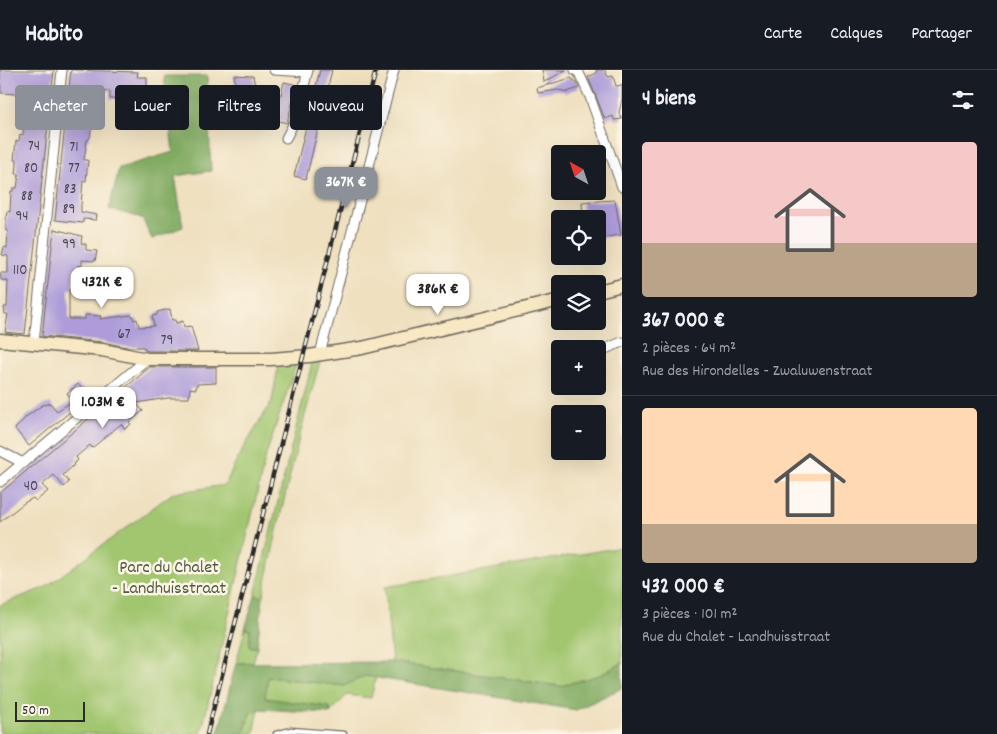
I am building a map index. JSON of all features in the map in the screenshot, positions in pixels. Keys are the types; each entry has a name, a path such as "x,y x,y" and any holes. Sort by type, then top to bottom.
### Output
{"street":[{"path":"34,344 62,70"},
{"path":"274,70 308,71 296,119 286,138"},
{"path":"320,354 394,70"},
{"path":"575,70 579,74 590,97 621,181"},
{"path":"606,289 622,285"},
{"path":"0,340 102,350 147,358 271,359 309,356 362,348 551,302"},
{"path":"606,349 622,342"},
{"path":"0,482 147,358"},
{"path":"0,451 23,463"}],"lane":[{"path":"276,734 291,730 344,734"}],"green space":[{"path":"164,76 207,76 207,85 199,85 199,130 209,130 211,171 175,176 183,227 152,239 142,218 109,209 119,168 173,152 170,130 189,130 189,85 165,85"},
{"path":"321,358 289,477 263,597 255,595 313,359"},
{"name":"Parc du Chalet - Landhuisstraat","path":"279,361 297,362 266,455 201,734 0,734 0,605 46,587 173,493 225,485 240,454 272,401"},
{"path":"622,547 622,663 600,675 560,686 392,662 385,587"},
{"path":"255,595 263,597 257,647 249,647 250,630 245,629"},
{"path":"245,629 250,630 249,647 257,647 253,663 236,663"},
{"path":"392,662 560,686 600,675 622,663 622,688 576,710 365,676 344,686 268,677 265,698 330,707 330,713 259,709 250,713 244,734 218,734 236,663"},
{"path":"365,676 376,677 371,698 347,695 330,713 330,708 264,698 268,677 344,686"},
{"path":"259,709 254,734 244,734 250,713"}],"building":[{"path":"0,70 54,70 52,85 15,85 15,94 1,93"},
{"path":"71,70 138,72 137,77 147,77 147,85 115,85 115,99 110,99 110,91 105,91 105,85 69,85"},
{"path":"320,70 332,70 328,85 316,85"},
{"path":"542,70 566,70 544,82"},
{"path":"596,70 605,70 608,77 613,76 616,86 622,85 619,113 622,119 614,120 613,116 605,119 588,77 597,73"},
{"path":"234,75 253,76 255,85 235,85"},
{"path":"571,78 579,88 564,93 564,91 558,90 538,93 537,88"},
{"path":"284,82 297,85 290,85 290,112 287,123 280,121 280,99"},
{"path":"23,130 47,130 25,334 5,332 8,314 5,314 4,307 7,307 8,281 1,280 0,273 8,273 8,256 2,255 4,247 7,248 8,231 6,231 6,218 7,211 10,212 11,191 13,191 13,188 17,188 19,174 16,174 17,160 14,160 16,141 19,141 20,134 23,135"},
{"path":"64,130 91,130 90,137 87,140 84,160 88,160 86,181 83,181 81,212 97,215 96,220 83,219 83,223 55,220"},
{"path":"305,130 318,130 306,179 294,176"},
{"path":"615,200 621,235 606,237 606,210 582,210 582,202"},
{"path":"54,229 82,236 81,243 86,244 86,250 97,251 95,261 82,260 82,266 78,265 78,269 74,269 72,289 69,289 69,319 85,319 85,315 101,316 100,319 132,315 134,320 137,319 139,327 154,326 152,316 157,315 157,312 170,309 172,320 175,320 176,323 183,321 184,327 191,326 198,351 148,351 144,347 127,347 103,342 42,336"},
{"path":"150,367 216,367 216,383 197,384 196,389 190,388 189,398 168,398 136,403 143,411 129,422 131,424 125,429 121,424 92,448 90,445 76,457 78,460 63,475 69,482 64,487 54,475 42,485 48,491 36,501 33,498 24,503 0,522 0,493"},
{"path":"78,384 89,396 29,446 15,429 27,416 44,404 50,403 57,411 73,401 67,393"}],"railway":[{"path":"207,734 376,70"}]}
